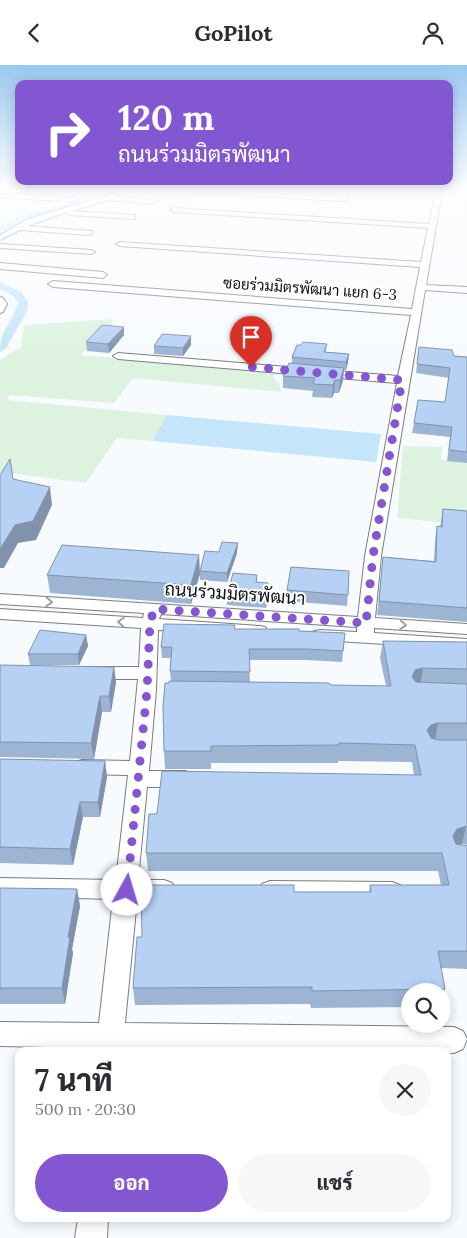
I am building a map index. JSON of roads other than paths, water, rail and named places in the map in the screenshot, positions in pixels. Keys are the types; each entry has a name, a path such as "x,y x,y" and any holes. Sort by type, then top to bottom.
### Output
{"street":[{"path":"0,246 90,252"},
{"path":"145,246 424,265"},
{"path":"366,630 373,556 402,380 428,246"},
{"path":"0,265 103,275"},
{"name":"ซอยร่วมมิตรพัฒนา แยก 6-3","path":"53,284 415,313"},
{"path":"420,287 467,290"},
{"path":"0,300 2,304 0,310"},
{"path":"118,356 402,380"},
{"name":"ถนนร่วมมิตรพัฒนา","path":"0,599 152,616 366,630 467,644"},
{"name":"ถนนร่วมมิตรพัฒนา","path":"0,614 152,616"},
{"path":"110,1044 138,773 154,685 152,616"},
{"name":"ถนนร่วมมิตรพัฒนา","path":"366,630 467,629"},
{"path":"69,673 154,685"},
{"path":"60,767 206,779"},
{"path":"0,887 186,890"},
{"path":"245,891 413,892"},
{"path":"0,1034 110,1044 454,1040"},
{"path":"91,1238 93,1222"}],"water":[{"path":"167,415 381,434 376,462 152,441"}],"waterway":[{"path":"0,285 17,294 23,302 21,311 0,348"}]}
